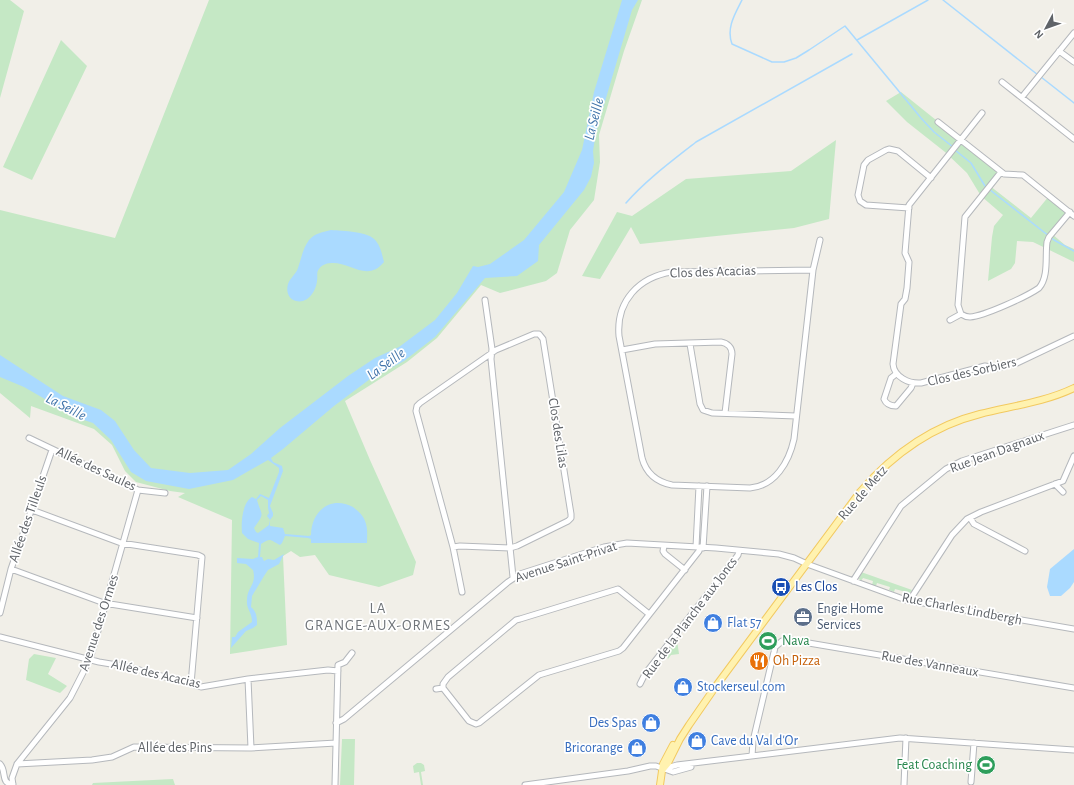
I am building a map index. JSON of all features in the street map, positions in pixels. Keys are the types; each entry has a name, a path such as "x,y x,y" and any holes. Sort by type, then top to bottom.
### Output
{"main road":[{"name":"Rue de Metz","path":"660,785 663,769 668,763 686,730 716,686 871,480 895,457 917,441 941,428 967,418 1040,400 1074,388"}],"street":[{"path":"1022,97 1074,32"},
{"path":"1060,51 1074,62"},
{"path":"1002,82 1074,139"},
{"path":"896,374 894,364 900,304 905,299 909,262 905,253 909,208 912,202 982,113"},
{"path":"938,122 1001,172 1006,174 1023,175 1072,214 1050,237 1047,246 1044,281 1039,288 1013,302 985,313 965,317 961,314 958,305 964,222 968,213 1001,172"},
{"path":"909,208 866,205 860,201 858,195 865,162 886,150 893,149 898,151 931,178"},
{"name":"Clos des Acacias","path":"813,270 672,272 653,277 642,283 632,292 622,309 618,329 642,458 646,467 655,478 666,484 756,488 768,483 784,465 794,439 813,270 820,240"},
{"path":"485,300 492,349 491,354 513,577"},
{"path":"950,320 961,314"},
{"name":"Clos des Lilas","path":"453,547 510,548 568,521 571,518 572,514 543,339 539,334 534,334 496,350 420,403 416,409 453,547 462,592"},
{"name":"Clos des Sorbiers","path":"913,382 911,388 896,406 892,406 885,402 884,399 891,378 896,374 913,382 921,383 985,366 996,368 1017,363 1074,336"},
{"path":"622,350 655,344 721,342 727,344 732,354 725,413"},
{"path":"690,344 702,409 708,412 796,416"},
{"name":"Rue Jean Dagnaux","path":"853,581 902,506 946,469 962,461 1074,425"},
{"name":"Allée des Saules","path":"29,438 138,490 165,493"},
{"name":"Allée des Tilleuls","path":"0,613 11,569 52,450"},
{"path":"912,600 913,595 952,535 966,519 1063,481 1074,456"},
{"path":"1056,484 1063,492"},
{"path":"699,486 699,547"},
{"path":"443,688 470,721 476,724 539,675 619,651 623,648 699,551 707,486"},
{"name":"Avenue des Ormes","path":"12,785 12,778 17,764 70,698 90,659 138,490"},
{"path":"32,510 123,543 198,555 202,557 191,684"},
{"path":"970,518 974,524 1025,551"},
{"name":"Avenue Saint-Privat","path":"336,723 347,716 513,577 612,546 634,543 779,554 795,558 807,564"},
{"path":"664,546 663,551 665,554 685,570"},
{"name":"Rue de la Planche aux Joncs","path":"640,684 645,674 738,555 739,551"},
{"name":"Rue Charles Lindbergh","path":"807,564 906,600 1074,629"},
{"path":"11,569 106,604 197,618"},
{"path":"443,688 443,684 448,677 516,620 618,589 649,614"},
{"name":"Allée des Acacias","path":"0,637 129,667 201,687 248,678 328,670 338,671"},
{"name":"Rue des Vanneaux","path":"752,756 753,742 775,647 780,641 786,640 1074,688"},
{"path":"335,785 338,665 345,662 352,652"},
{"path":"248,678 250,748"},
{"path":"436,689 443,688"},
{"path":"337,716 347,716"},
{"path":"526,785 628,771 650,766 656,766 673,772 703,763 893,738 1074,750"},
{"path":"904,785 906,738"},
{"name":"Allée des Pins","path":"17,764 92,760 112,757 134,747 250,748 336,743"},
{"path":"971,782 974,743"},
{"path":"0,764 3,768 4,780 6,783 12,785"}],"green space":[{"path":"0,0 10,0 24,11 0,98"},
{"path":"209,0 642,0 624,51 599,135 600,162 594,200 570,230 557,273 546,281 500,293 481,285 437,338 407,362 345,401 416,562 413,575 379,587 329,575 315,555 300,557 291,551 283,556 287,645 230,654 232,520 178,497 185,493 170,491 136,482 125,471 112,445 94,429 31,406 30,418 0,393 0,210 115,238"},
{"path":"61,40 87,66 32,180 3,167"},
{"path":"901,92 1001,172 990,186 1031,218 1049,196 1070,212 1052,234 1065,245 1074,249 1074,262 1033,242 1017,241 1015,263 1011,269 988,281 994,226 1003,215 981,196 967,173 945,152 907,122 886,101"},
{"path":"836,140 829,219 794,228 640,244 631,227 600,279 582,276 617,212 632,216 686,179 791,171"},
{"path":"861,572 912,590 905,596 906,592 895,589 894,592 889,590 890,587 877,583 876,586 872,585 873,581 863,578 861,581 859,579"},
{"path":"676,639 679,654 671,655 668,659 665,653"},
{"path":"34,654 56,658 48,674 67,686 60,693 26,680 29,659"},
{"path":"342,739 355,739 354,785 340,785"},
{"path":"417,763 424,765 425,771 421,772 423,785 421,785 419,772 414,773 413,766"},
{"path":"173,779 175,785 92,785 93,783"}],"water":[{"name":"La Seille","path":"622,0 638,0 632,10 596,132 593,151 594,163 591,177 584,190 539,245 538,261 517,276 485,278 435,337 404,361 370,379 334,406 271,458 273,462 282,466 283,471 270,506 273,516 270,520 270,526 283,528 285,534 309,536 311,535 314,519 323,508 337,503 345,504 353,507 363,517 367,526 367,543 311,543 311,539 308,538 285,536 280,545 270,540 267,540 261,544 260,557 262,557 264,561 268,559 274,560 284,554 279,564 268,570 252,596 251,607 256,613 257,625 246,631 231,648 232,637 235,637 238,632 252,622 247,603 247,596 254,579 253,570 246,564 237,563 237,558 253,559 258,557 259,543 248,539 242,533 244,508 252,497 256,499 260,494 269,498 279,472 279,468 268,460 233,480 189,489 146,481 131,472 111,440 93,423 78,418 24,387 0,377 0,355 63,396 101,410 115,421 134,450 151,468 190,473 228,470 251,454 280,428 348,376 375,358 399,347 435,320 457,293 473,266 478,267 490,264 524,240 564,192 582,150 594,92","holes":["261,496 268,500 269,513 267,516 270,520 269,525 258,533 254,528 262,514 257,500"]},
{"path":"331,230 362,233 373,238 379,246 384,262 372,271 359,270 340,264 325,264 318,270 315,289 311,296 304,301 293,300 288,294 288,284 297,270 307,243 316,234"},
{"path":"1074,549 1074,582 1061,596 1050,596 1047,587 1050,569"}],"waterway":[{"path":"742,0 732,21 730,32 732,44 772,62 784,62 796,58 845,26 921,118 934,132 953,147"},
{"path":"857,40 928,0"},
{"path":"943,0 1038,75"},
{"path":"626,203 651,179 696,142 852,54"},
{"path":"1041,77 1074,103"},
{"path":"955,150 971,163 985,186 1054,240 1074,251"}],"place":[{"name":"Les Clos","path":"781,587"},
{"name":"Engie Home Services","path":"803,617"},
{"name":"Flat 57","path":"713,623"},
{"name":"Nava","path":"768,641"},
{"name":"Oh Pizza","path":"759,661"},
{"name":"Stockerseul.com","path":"683,687"},
{"name":"Des Spas","path":"651,723"},
{"name":"Cave du Val d'Or","path":"697,741"},
{"name":"Bricorange","path":"637,748"},
{"name":"Feat Coaching","path":"986,765"}],"district":[{"name":"LA GRANGE-AUX-ORMES","path":"378,616"}]}
